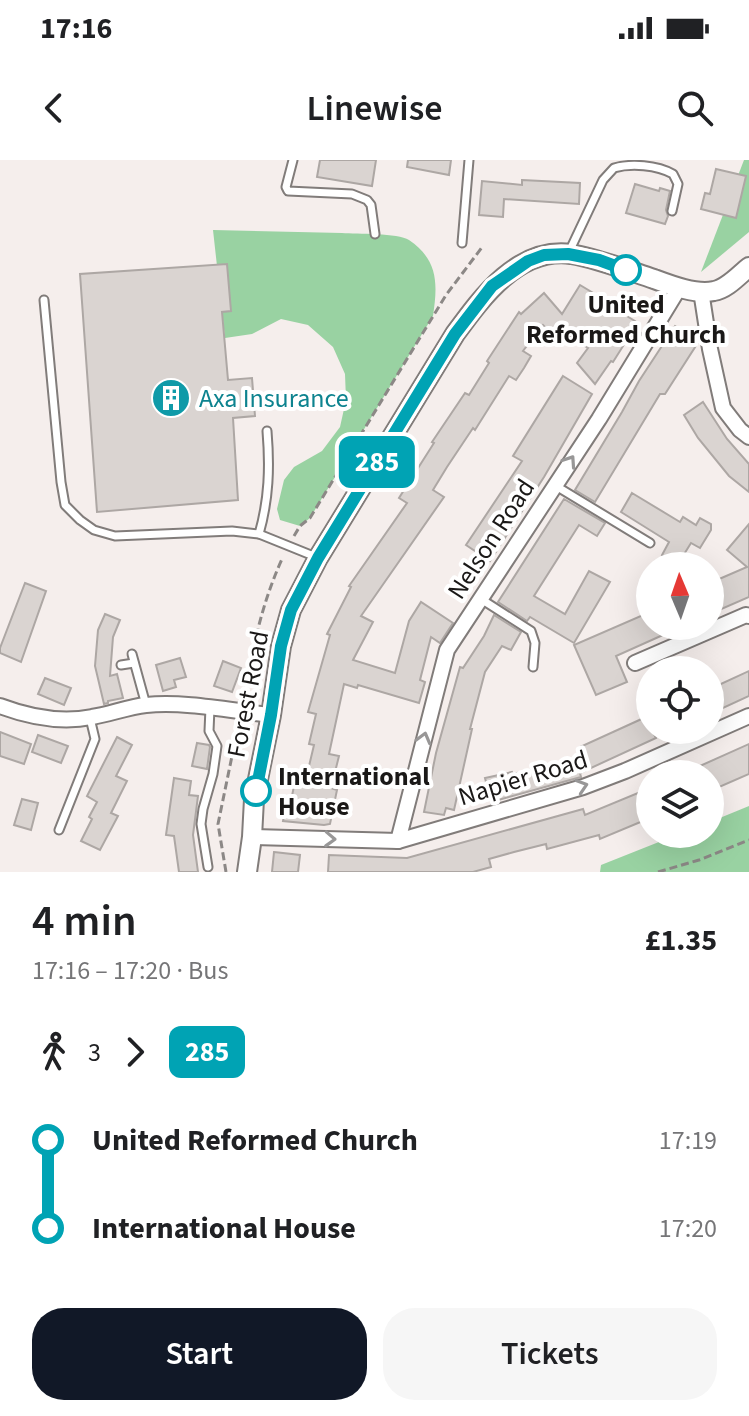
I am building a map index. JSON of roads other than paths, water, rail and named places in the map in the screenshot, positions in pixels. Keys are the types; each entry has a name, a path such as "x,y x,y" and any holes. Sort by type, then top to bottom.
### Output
{"street":[{"name":"Forest Road","path":"247,872 254,799 281,646 291,610 318,558 475,306 492,286 528,261 544,255 568,254 599,260 679,288 712,292 723,288 749,267"},
{"name":"Nelson Road","path":"398,841 447,650 599,419 679,288"},
{"path":"701,291 723,408 749,437"},
{"path":"635,663 749,616"},
{"path":"0,706 49,719 90,718 146,705 271,715"},
{"name":"Napier Road","path":"252,837 398,841 583,787 749,716"}],"lane":[{"path":"293,160 286,187 288,191 361,196 371,205 375,234"},
{"path":"462,243 469,160"},
{"path":"568,254 603,180 614,168 630,165 663,169 673,174 678,184 672,211"},
{"path":"44,300 61,482 65,505 80,520 94,530 115,536 210,531 259,534 318,558"},
{"path":"259,534 268,491 270,464 267,431"},
{"path":"554,485 650,543"},
{"path":"481,599 531,631 535,643 533,667"},
{"path":"121,665 133,659 146,705"},
{"path":"208,867 201,824 217,746 209,731 210,708"},
{"path":"59,830 95,739 90,718"},
{"path":"206,855 217,854"}],"place":[{"name":"United Reformed Church","path":"626,270"},
{"name":"Axa Insurance","path":"171,398"},
{"name":"International House","path":"256,791"}]}
